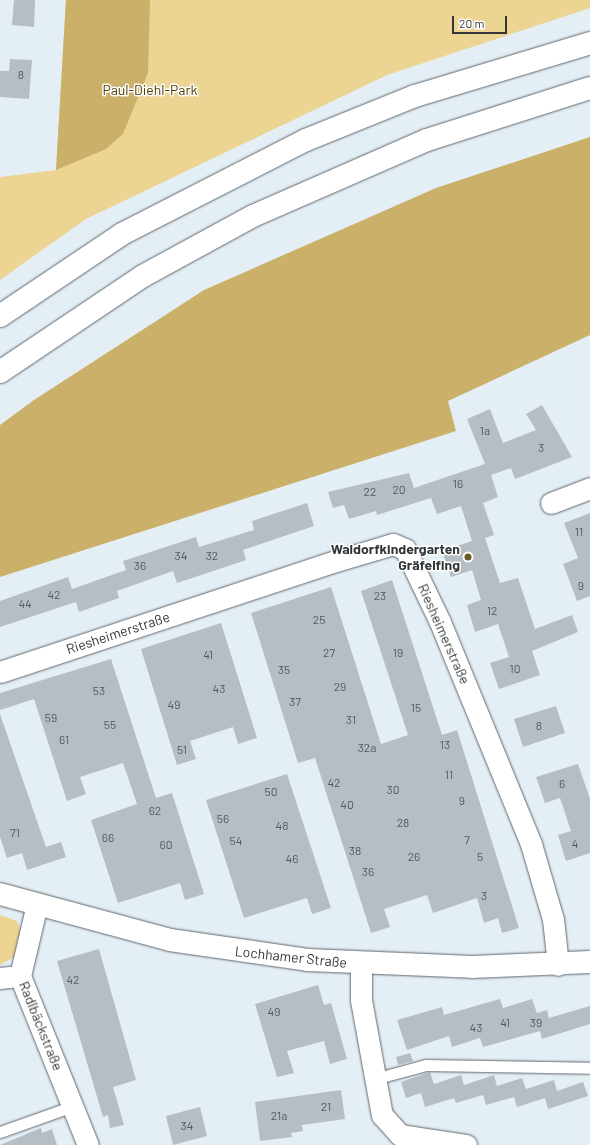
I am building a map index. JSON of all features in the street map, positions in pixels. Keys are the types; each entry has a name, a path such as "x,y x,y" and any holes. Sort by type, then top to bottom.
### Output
{"main road":[{"path":"0,316 122,234 306,140 415,96 590,43"},
{"path":"0,372 143,276 253,216 427,140 590,88"},
{"name":"Lochhamer Straße","path":"0,894 204,947 361,964 558,965 590,962"}],"street":[{"path":"551,503 590,488"},
{"name":"Riesheimerstraße","path":"0,672 336,561 393,544 405,549 440,622 532,844 553,919 558,965"},
{"name":"Radlbäckstraße","path":"37,904 20,976 88,1145"},
{"path":"361,964 361,1000 374,1079 382,1114 400,1135 466,1145"},
{"path":"0,978 20,976"}],"lane":[{"path":"374,1079 426,1066 590,1068"},
{"path":"0,1132 73,1106"}],"green space":[{"name":"Paul-Diehl-Park","path":"66,0 590,0 590,8 387,75 86,219 0,280 0,177 56,170"},
{"path":"0,915 17,921 21,931 14,957 0,965"}],"shaded area":[{"path":"66,0 150,0 148,73 123,134 106,149 56,170"},
{"path":"590,137 590,335 448,401 456,431 0,577 0,425 34,400 204,290 436,188"}],"building":[{"path":"14,0 35,0 34,27 12,25"},
{"path":"10,59 32,60 29,99 0,97 0,71 9,71"},
{"path":"542,405 572,457 515,479 511,468 491,475 498,497 483,503 494,535 485,538 500,583 518,578 535,629 572,615 578,632 532,651 540,675 499,689 490,663 509,657 498,624 475,632 467,605 481,600 472,570 451,577 442,551 472,541 461,506 437,514 431,498 377,515 376,511 349,519 344,505 333,508 328,492 409,473 414,488 485,464 467,419 490,409 503,443 536,430 526,414"},
{"path":"307,503 314,526 243,550 246,560 177,583 173,571 117,591 119,598 79,612 76,602 0,627 0,601 68,577 72,589 126,570 123,561 196,537 199,547 254,530 252,521"},
{"path":"590,513 590,596 577,601 563,564 578,558 564,523"},
{"path":"392,580 442,735 457,730 519,928 502,933 498,918 484,923 477,898 433,913 427,895 384,909 390,927 371,933 315,758 298,763 251,613 331,587 381,744 408,735 361,591"},
{"path":"221,623 257,738 238,744 233,727 190,741 196,759 177,765 141,649"},
{"path":"111,659 156,798 172,793 204,894 185,900 180,883 118,903 91,820 137,804 123,763 80,777 86,794 67,801 34,699 0,710 0,693"},
{"path":"556,706 565,733 523,747 514,719"},
{"path":"0,714 46,847 61,842 66,857 27,870 22,853 7,858 0,837"},
{"path":"578,764 590,799 590,853 566,861 558,835 571,831 560,798 545,803 536,777"},
{"path":"287,774 331,908 312,914 307,898 244,918 206,800"},
{"path":"99,949 136,1080 113,1087 124,1125 110,1128 108,1115 103,1117 57,961"},
{"path":"318,985 324,1005 331,1003 347,1059 330,1064 324,1041 287,1051 294,1073 277,1077 255,1004"},
{"path":"500,999 503,1008 532,999 537,1013 547,1010 549,1018 590,1006 590,1024 542,1039 540,1031 483,1047 480,1038 452,1047 449,1036 407,1050 397,1020 442,1007 444,1015"},
{"path":"410,1053 413,1061 398,1065 396,1057"},
{"path":"430,1072 434,1084 461,1075 464,1085 494,1075 497,1086 522,1078 526,1089 554,1080 557,1091 583,1082 588,1096 548,1109 545,1098 517,1107 514,1097 486,1105 483,1095 456,1103 454,1098 425,1107 421,1093 406,1098 401,1082"},
{"path":"341,1090 345,1119 302,1125 303,1131 291,1133 292,1137 260,1141 255,1102"},
{"path":"200,1107 207,1136 173,1145 166,1116"},
{"path":"41,1128 42,1133 52,1129 57,1145 0,1145"}],"place":[{"name":"Waldorfkindergarten Gräfelfing","path":"468,557"}]}
